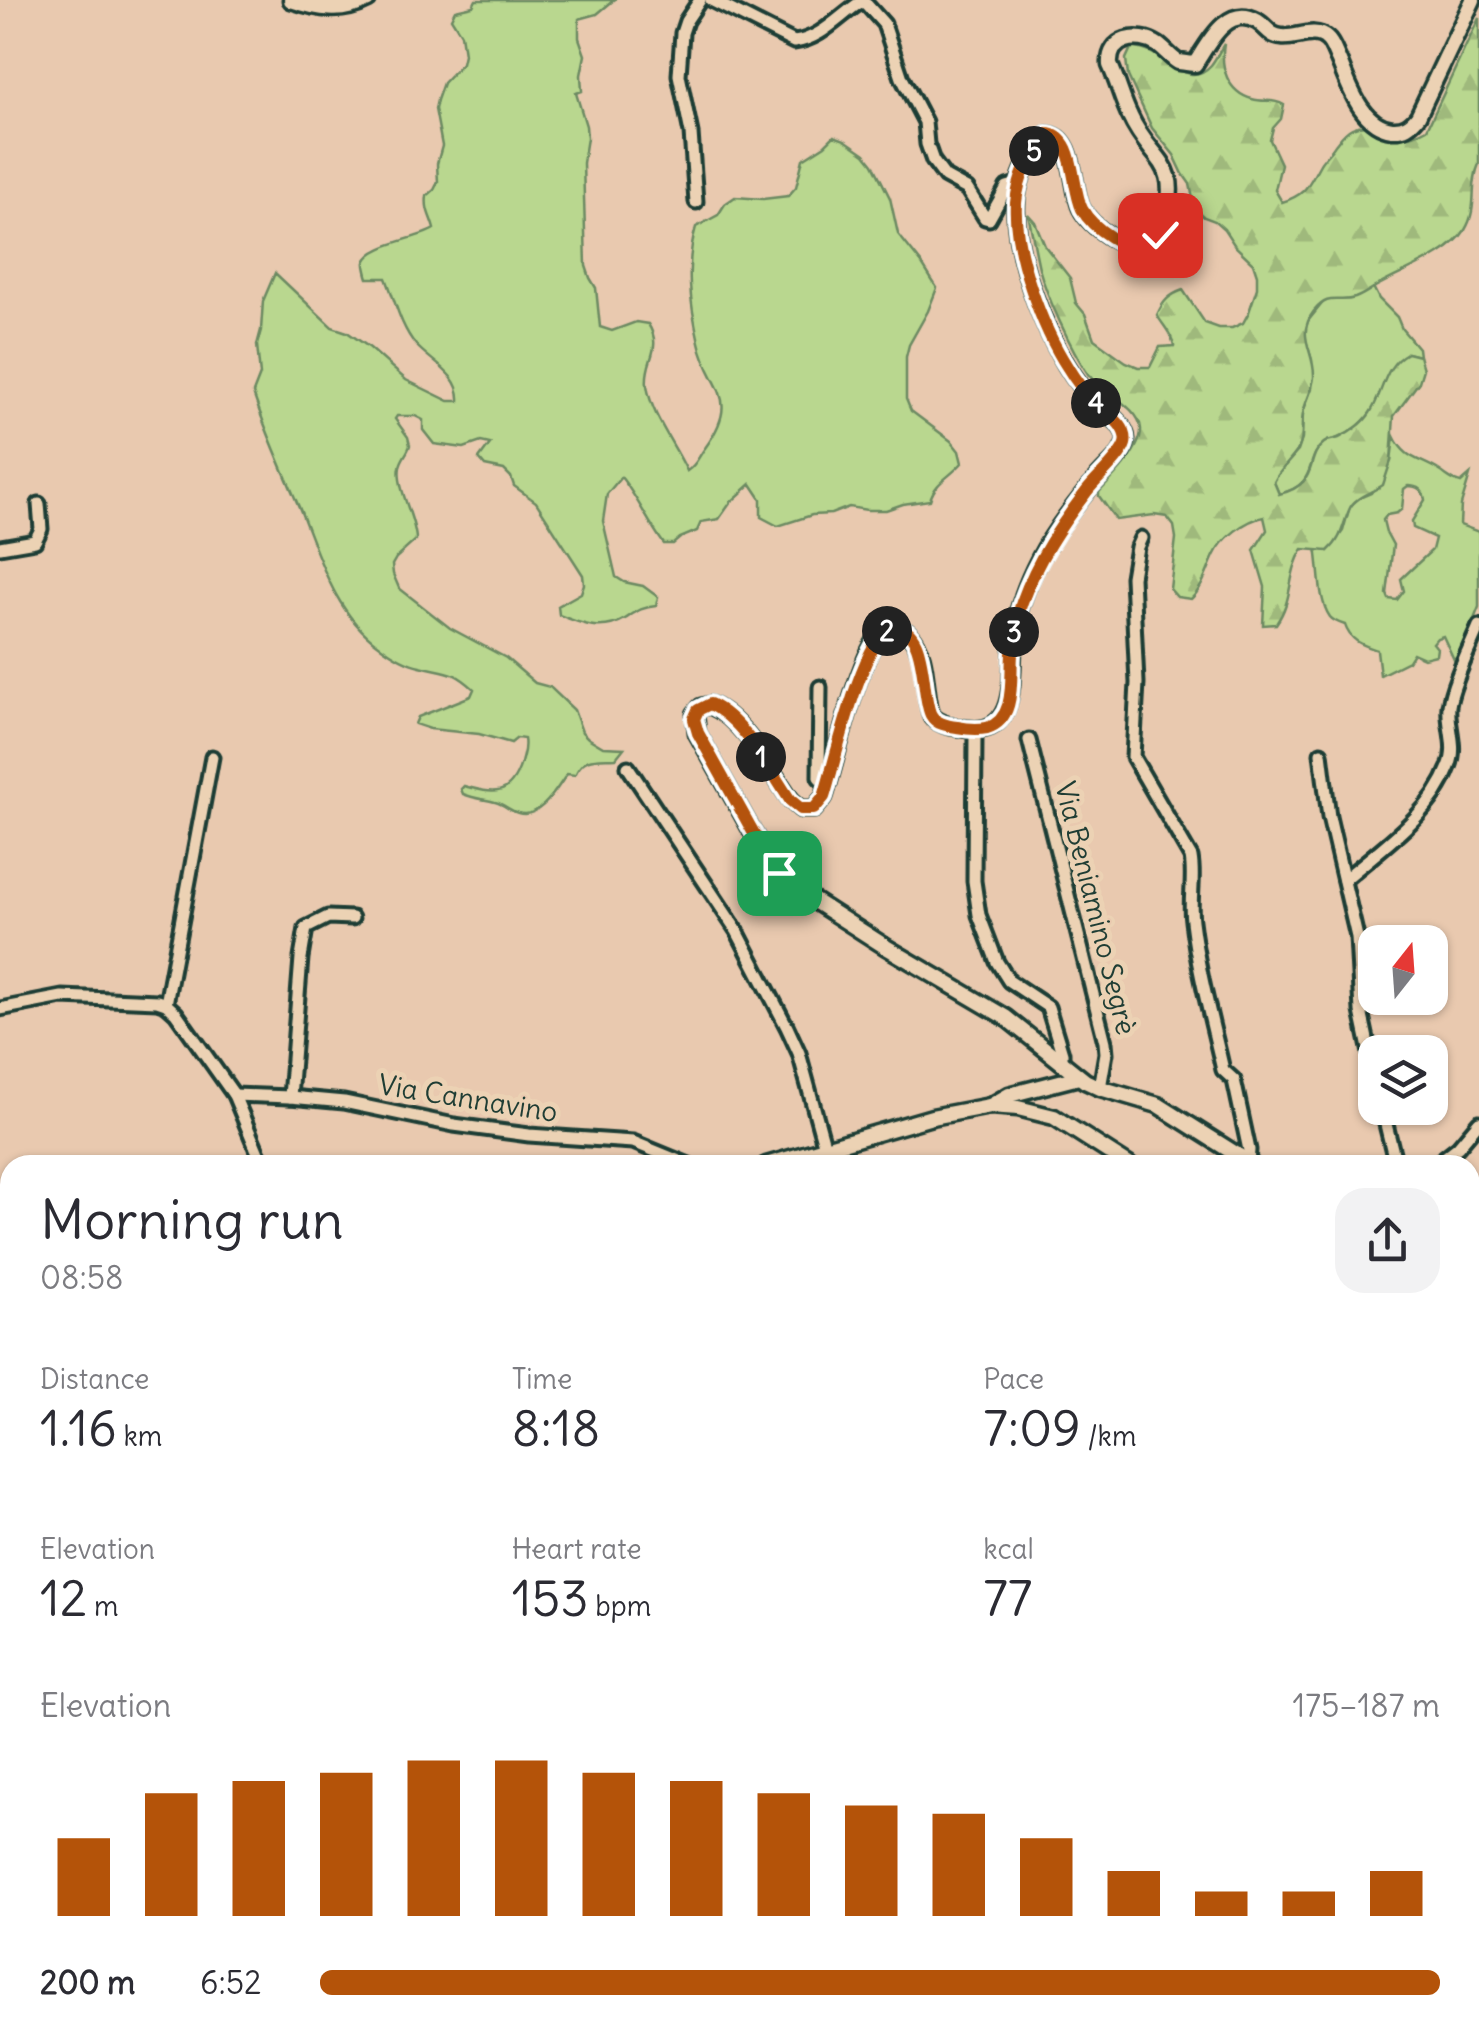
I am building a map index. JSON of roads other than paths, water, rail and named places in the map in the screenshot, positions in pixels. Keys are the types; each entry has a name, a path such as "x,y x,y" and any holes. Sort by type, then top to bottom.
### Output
{"street":[{"path":"291,0 324,10 368,0"},
{"path":"696,202 690,132 679,75 682,33 700,0"},
{"path":"711,0 794,42 809,40 862,2 868,5 884,24 902,78 925,122 928,144 940,172 967,189 984,218 993,214 1007,187 1014,184 1019,188"},
{"path":"1235,1155 1158,1105 1100,1088 1079,1077 1006,1017 802,893 779,873 762,848 694,719 698,710 710,704 726,714 742,730 790,800 801,809 814,809 828,787 856,686 880,634 890,629 904,630 913,638 932,718 945,725 975,730 1000,720 1010,700 1015,626 1034,570 1071,512 1123,450 1126,440 1124,431 1068,369 1035,302 1016,227 1019,188 1039,143 1046,134 1056,134 1063,140 1070,158 1072,180 1089,220 1118,242 1148,253 1155,248 1160,235 1172,186 1164,165 1130,119 1110,65 1113,48 1120,42 1140,38 1178,62 1195,64 1215,33 1227,21 1238,18 1255,20 1279,38 1317,34 1328,39 1334,48 1363,110 1376,122 1397,130 1410,126 1418,116 1474,0"},
{"path":"0,546 35,540 41,529 39,504"},
{"path":"1141,538 1132,577 1137,683 1133,757 1190,858 1191,914 1198,958 1224,1071 1234,1080 1249,1155"},
{"path":"1344,880 1427,804 1445,776 1454,747 1450,703 1479,626"},
{"path":"820,687 819,778 828,787"},
{"path":"975,734 974,881 979,915 997,962 1009,981 1048,1007 1062,1064"},
{"name":"Via Beniamino Segrè","path":"1030,740 1105,1042 1100,1088"},
{"path":"1321,753 1329,818 1357,937 1366,1035"},
{"path":"166,1004 212,757"},
{"path":"628,767 736,932 788,1027 826,1148"},
{"path":"290,1097 306,928 328,917 352,918"},
{"path":"0,1009 62,996 166,1004 234,1095 259,1155"},
{"path":"990,1106 1009,1095 1079,1077"},
{"name":"Via Cannavino","path":"234,1095 344,1102 529,1136 633,1142 665,1155"},
{"path":"801,1155 932,1117 990,1106 1054,1117 1113,1155"},
{"path":"1449,1155 1479,1122"},
{"path":"1386,1125 1394,1155"}]}
